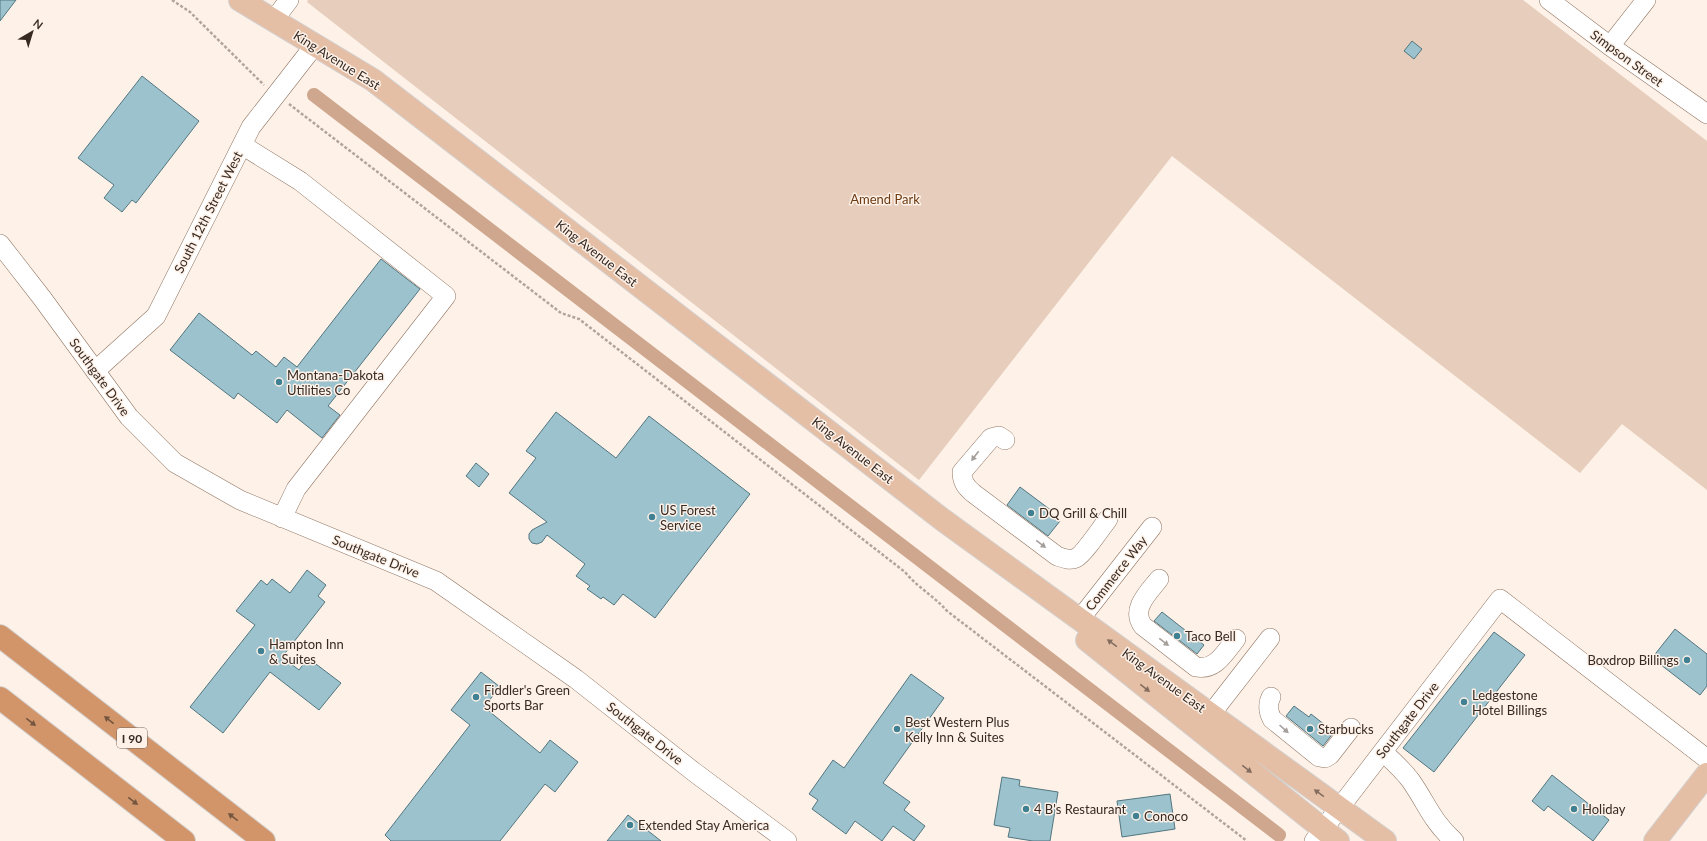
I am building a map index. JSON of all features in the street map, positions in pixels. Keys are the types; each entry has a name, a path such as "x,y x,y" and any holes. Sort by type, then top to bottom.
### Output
{"highway":[{"name":"I 90","path":"0,636 264,841"},
{"path":"0,698 184,841"}],"main road":[{"name":"King Avenue East","path":"240,0 372,80 943,520 1385,841"},
{"name":"King Avenue East","path":"943,520 1325,837"},
{"path":"1663,838 1707,774"}],"street":[{"path":"273,21 289,0"},
{"name":"Simpson Street","path":"1550,0 1610,46 1707,114"},
{"path":"1610,46 1646,0"},
{"name":"South 12th Street West","path":"95,371 156,316 251,127 314,46"},
{"path":"242,145 300,181 446,296 296,489 282,518"},
{"name":"Southgate Drive","path":"0,244 42,298 129,417 175,463 240,500 436,581 576,679 694,772 787,841"},
{"path":"1005,440 999,436 991,438 983,445 962,472 962,478 966,486 973,493 1057,556 1068,559 1076,558 1082,553 1108,519"},
{"name":"Commerce Way","path":"1080,619 1152,526"},
{"path":"1159,579 1140,605 1138,613 1139,620 1143,626 1196,667 1209,667 1216,664 1236,639"},
{"name":"Southgate Drive","path":"1325,837 1340,808 1500,599 1707,759"},
{"path":"1211,714 1270,638"},
{"path":"1271,697 1268,703 1272,719 1319,758 1325,758 1330,755 1351,728"},
{"path":"1383,752 1399,767 1411,782 1432,817 1454,841"}],"path":[{"path":"172,0 190,12 259,81 561,313 579,319 905,572 914,584 935,598 947,611 1247,841"}],"green space":[{"name":"Amend Park","path":"308,0 1523,0 1707,141 1707,490 1622,424 1580,473 1172,156 919,480 307,2"}],"building":[{"path":"0,0 16,0 0,21"},
{"path":"1412,41 1422,49 1414,59 1404,51"},
{"path":"142,76 199,121 136,203 132,200 122,212 104,198 114,185 78,158"},
{"path":"381,259 420,289 328,406 340,415 322,438 287,410 277,423 238,393 234,399 170,350 199,313 252,355 256,351 276,367 284,357 297,367"},
{"path":"556,412 616,458 649,416 750,494 655,618 623,594 614,605 603,597 601,599 587,589 590,586 576,576 585,564 547,535 542,542 537,544 532,543 529,539 529,534 532,530 547,522 509,493 536,458 526,451"},
{"path":"476,463 489,474 479,487 466,476"},
{"path":"1020,487 1052,511 1050,513 1060,521 1048,536 1007,505"},
{"path":"307,570 326,585 318,596 325,602 282,657 299,670 308,658 341,683 319,710 270,672 223,733 190,707 255,625 236,611 261,580 267,585 272,579 290,593"},
{"path":"1162,612 1204,645 1197,654 1154,621"},
{"path":"1675,629 1707,654 1707,686 1700,695 1652,658"},
{"path":"1494,632 1525,655 1434,772 1403,748"},
{"path":"481,672 500,687 484,707 540,753 550,740 578,762 555,792 545,784 500,841 391,841 385,835 470,725 451,710"},
{"name":"Best Western Plus Kelly Inn & Suites","path":"911,674 944,698 883,783 910,802 904,810 925,826 914,841 893,826 882,841 855,821 846,834 812,809 818,800 809,794 833,760 844,768"},
{"path":"1294,706 1309,717 1311,714 1334,732 1323,746 1286,716"},
{"path":"1552,775 1609,820 1593,841 1548,806 1544,811 1532,801"},
{"name":"4 B's Restaurant","path":"1002,777 1020,780 1019,786 1058,792 1050,841 1033,841 1008,837 1010,828 994,825"},
{"path":"1170,794 1175,829 1122,837 1117,801"},
{"name":"Extended Stay America","path":"628,815 661,841 607,841"}],"waterway":[{"path":"314,95 1279,835"}],"place":[{"name":"Montana-Dakota Utilities Co","path":"279,382"},
{"name":"DQ Grill & Chill","path":"1031,513"},
{"name":"US Forest Service","path":"652,517"},
{"name":"Taco Bell","path":"1177,636"},
{"name":"Hampton Inn & Suites","path":"261,651"},
{"name":"Boxdrop Billings","path":"1687,660"},
{"name":"Fiddler's Green Sports Bar","path":"476,697"},
{"name":"Ledgestone Hotel Billings","path":"1464,702"},
{"name":"Best Western Plus Kelly Inn & Suites","path":"897,729"},
{"name":"Starbucks","path":"1310,729"},
{"name":"4 B's Restaurant","path":"1026,809"},
{"name":"Holiday","path":"1574,809"},
{"name":"Conoco","path":"1136,816"},
{"name":"Extended Stay America","path":"630,825"}]}
